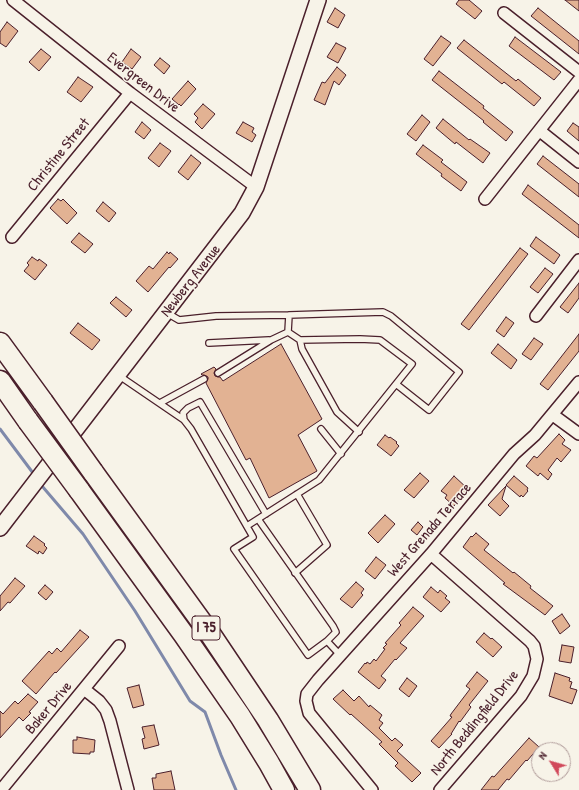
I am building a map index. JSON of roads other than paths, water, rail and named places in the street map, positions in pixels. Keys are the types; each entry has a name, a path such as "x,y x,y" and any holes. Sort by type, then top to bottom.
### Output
{"highway":[{"name":"I 75","path":"0,343 211,635 268,720 310,790"},
{"name":"I 75","path":"0,381 184,635 240,716 284,790"}],"street":[{"name":"Evergreen Drive","path":"13,0 130,93 256,187"},
{"name":"Newberg Avenue","path":"0,528 242,213 256,187 318,0"},
{"path":"504,13 579,72"},
{"path":"485,199 579,80"},
{"name":"Christine Street","path":"12,236 130,93"},
{"path":"540,131 579,162"},
{"path":"536,316 579,260"},
{"name":"West Grenada Terrace","path":"372,790 314,720 307,706 306,699 308,694 318,680 431,554 514,454 535,435 553,415 579,382"},
{"path":"553,415 579,434"},
{"name":"North Beddingfield Drive","path":"431,554 530,641 534,646 537,659 533,676 520,696 440,790"},
{"name":"Baker Drive","path":"1,790 119,646"},
{"path":"84,689 99,701 106,710 128,790"}],"lane":[{"path":"166,313 178,320 216,316 383,312 391,316 459,372 429,410 396,384"},
{"path":"288,332 289,315"},
{"path":"247,526 319,480 412,364 380,340 300,340 288,332"},
{"path":"218,373 271,340 288,332"},
{"path":"209,344 271,340"},
{"path":"300,340 302,350 338,412 358,432"},
{"path":"118,375 184,420 191,429 253,537 234,549 308,655 327,641 336,632 258,519"},
{"path":"160,404 204,380"},
{"path":"184,420 183,413 188,408 200,402 266,514"},
{"path":"321,428 341,454"},
{"path":"295,573 327,545 297,494"},
{"path":"327,641 340,655"}],"waterway":[{"path":"0,429 33,473"},
{"path":"42,486 83,534 135,611 190,701 205,712 236,790"}]}
